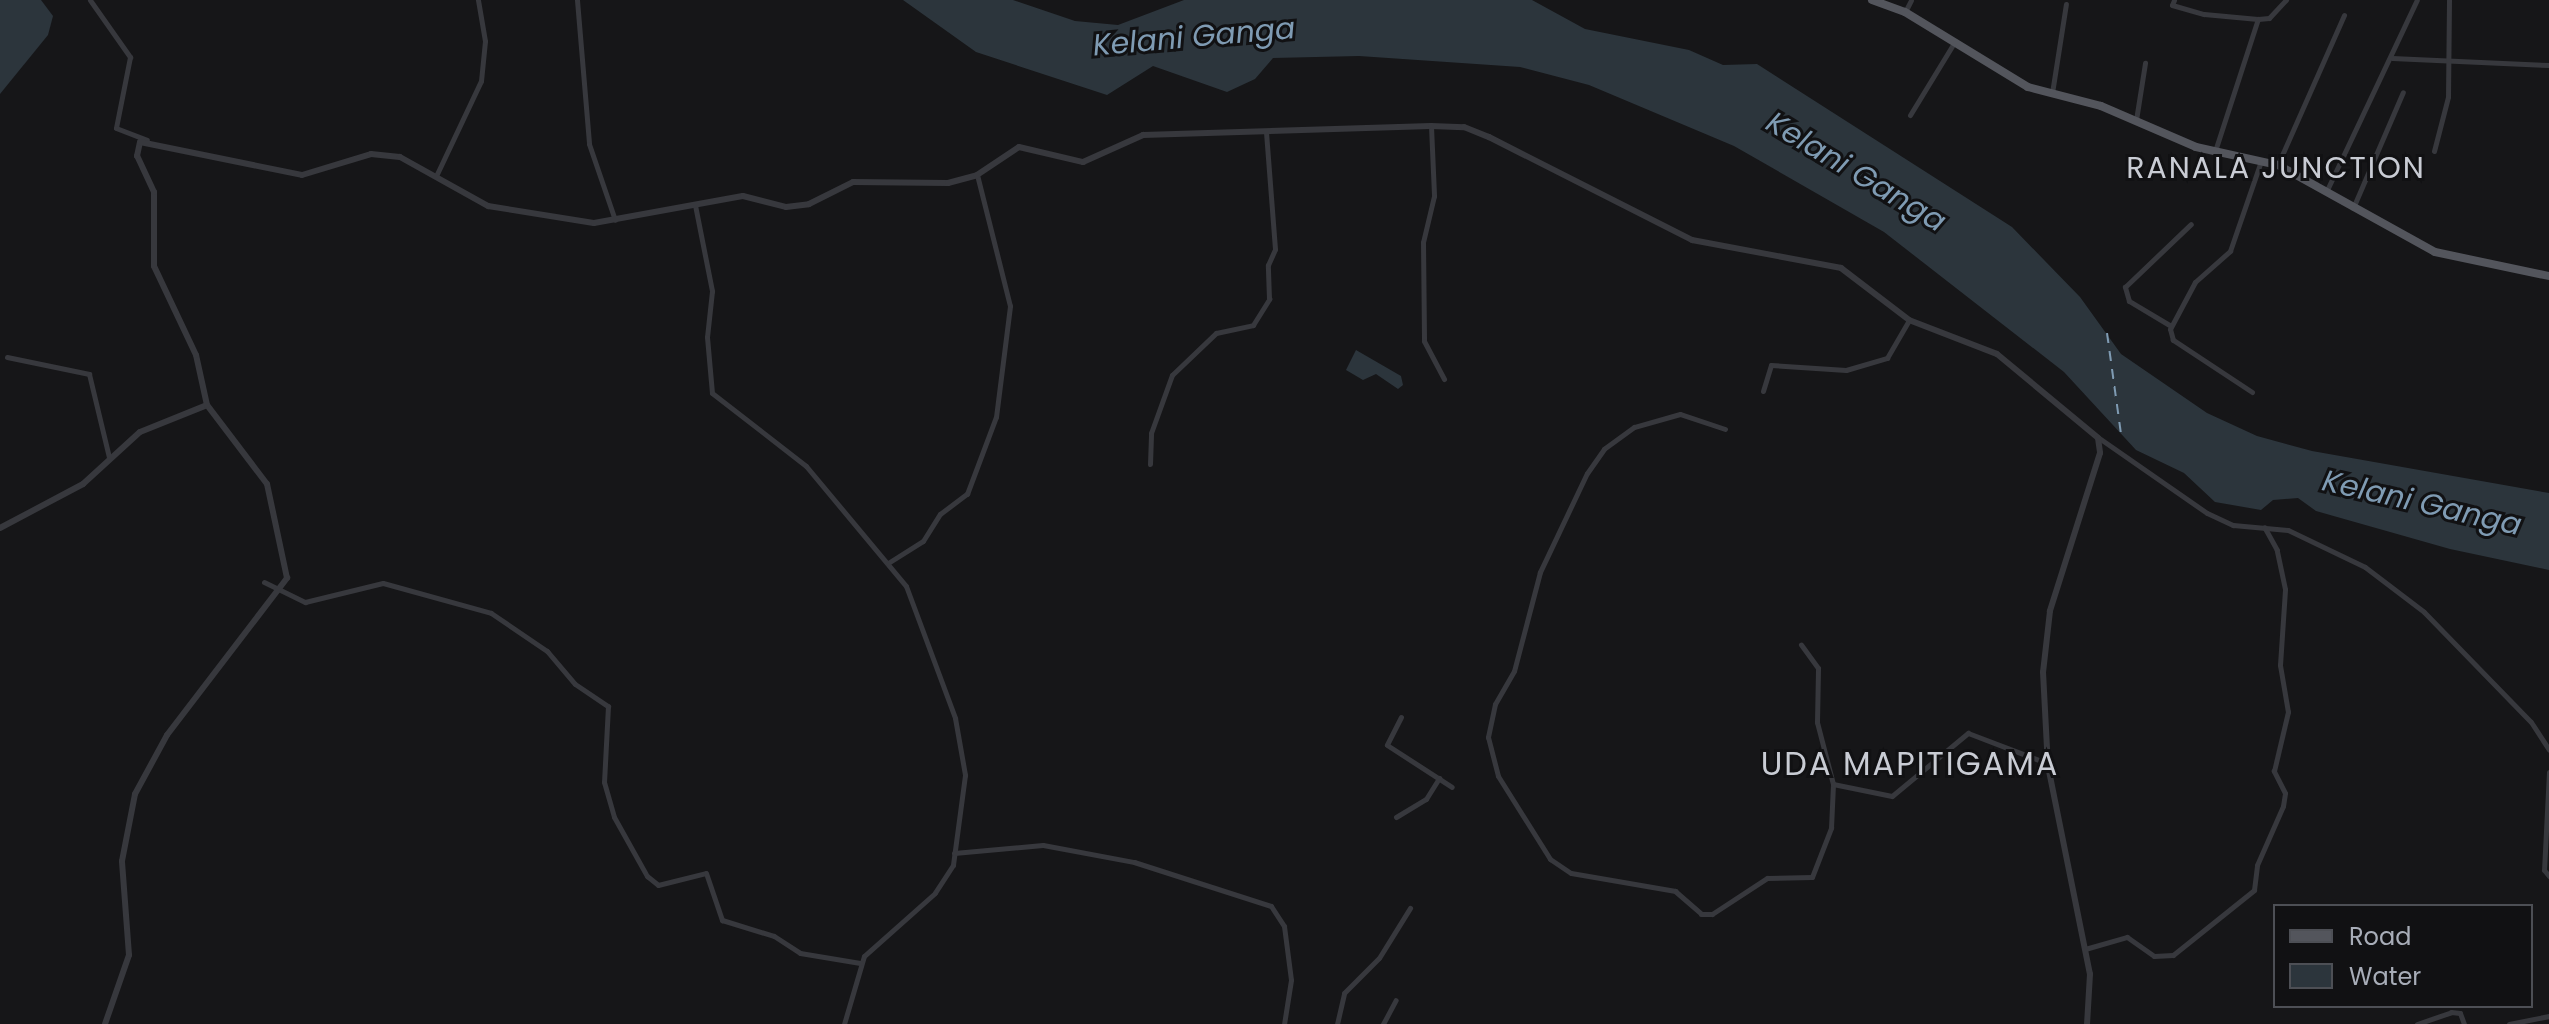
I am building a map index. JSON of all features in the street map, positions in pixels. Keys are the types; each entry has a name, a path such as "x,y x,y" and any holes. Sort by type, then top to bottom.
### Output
{"main road":[{"path":"1872,0 1905,12 2005,78 2136,120 2215,152 2278,165 2435,252 2549,276"}],"street":[{"path":"90,0 130,57 116,128 147,140 302,175 371,154 400,157 510,214 563,223 616,221 743,196 786,207 809,204 853,182 900,179 925,186 977,175 1019,147 1083,162 1143,135 1464,127 1692,240 1841,268 1909,320 1997,354 2098,438 2207,513 2233,525 2264,527 2327,546 2424,612 2531,722 2549,750"},
{"path":"436,176 481,81 485,41 478,0"},
{"path":"577,0 589,144 616,221"},
{"path":"1905,12 1911,0"},
{"path":"2174,0 2172,5 2204,14 2258,19 2280,10 2286,0"},
{"path":"2327,190 2417,0"},
{"path":"2434,151 2448,97 2449,0"},
{"path":"2052,94 2066,4"},
{"path":"2278,165 2344,15"},
{"path":"2215,152 2258,19"},
{"path":"1910,115 1954,43"},
{"path":"2392,58 2549,65"},
{"path":"2136,120 2145,63"},
{"path":"2353,208 2403,92"},
{"path":"1431,126 1434,196 1423,242 1424,341 1444,379"},
{"path":"1150,464 1151,433 1172,375 1216,333 1253,325 1269,299 1268,265 1275,249 1266,133"},
{"path":"105,1024 129,955 122,861 135,794 175,723 281,593 287,562 267,484 207,405 196,355 154,266 154,192 136,147 147,140"},
{"path":"2252,392 2173,340 2171,326 2195,282 2230,251 2261,160"},
{"path":"888,563 923,541 940,514 967,494 996,417 1010,306 977,175"},
{"path":"695,205 712,291 707,337 712,393 806,466 888,563 922,619 955,718 965,775 954,853 935,893 860,963 844,1024"},
{"path":"2171,326 2129,301 2125,287 2191,224"},
{"path":"1763,391 1771,365 1846,370 1887,358 1909,320"},
{"path":"7,357 89,374 109,457"},
{"path":"0,528 65,496 140,432 207,405"},
{"path":"1725,429 1680,414 1634,427 1604,449 1540,572 1514,671 1495,704 1490,754 1550,859 1571,873 1675,891 1701,914 1712,914 1767,878 1812,877 1831,828 1833,784 1817,722 1818,668 1801,645"},
{"path":"2087,1024 2085,949 2050,764 2043,672 2050,611 2100,453 2098,438"},
{"path":"2085,949 2127,937 2154,956 2173,955 2254,890 2257,865 2283,806 2285,793 2274,771 2286,739 2289,702 2280,665 2285,589 2277,550 2264,527"},
{"path":"264,582 281,593 305,602 383,583 491,613 547,651 575,684 608,706 604,782 614,817 647,876 658,885 706,873 722,920 774,936 800,953 860,963"},
{"path":"1401,717 1387,745 1452,787"},
{"path":"1833,784 1892,796 1968,733 2050,764"},
{"path":"2549,772 2544,870 2549,876"},
{"path":"1396,817 1426,799 1439,778"},
{"path":"954,853 1043,845 1134,862 1271,906 1284,926 1291,980 1284,1024"},
{"path":"1337,1024 1344,993 1379,958 1410,908"},
{"path":"1383,1024 1396,1000"},
{"path":"2417,1024 2451,1012 2460,1013 2464,1024"},
{"path":"2509,1024 2549,1016"}],"water":[{"path":"0,0 41,0 53,16 48,35 0,94"},
{"name":"Kelani Ganga","path":"903,0 1013,0 1075,21 1118,25 1184,0 1532,0 1585,29 1689,50 1723,65 1757,64 2012,227 2080,297 2121,354 2207,413 2257,436 2312,451 2549,493 2549,570 2450,549 2316,511 2298,498 2273,500 2261,510 2215,502 2184,473 2136,450 2064,372 1884,232 1734,146 1589,85 1520,67 1359,56 1273,58 1255,79 1227,92 1153,66 1107,95 976,52"},
{"path":"1356,350 1401,376 1403,385 1398,389 1376,374 1363,380 1346,370"}],"ferry route":[{"path":"2107,333 2121,434"}],"district":[{"name":"RANALA JUNCTION","path":"2276,168"},
{"name":"UDA MAPITIGAMA","path":"1910,764"}]}
